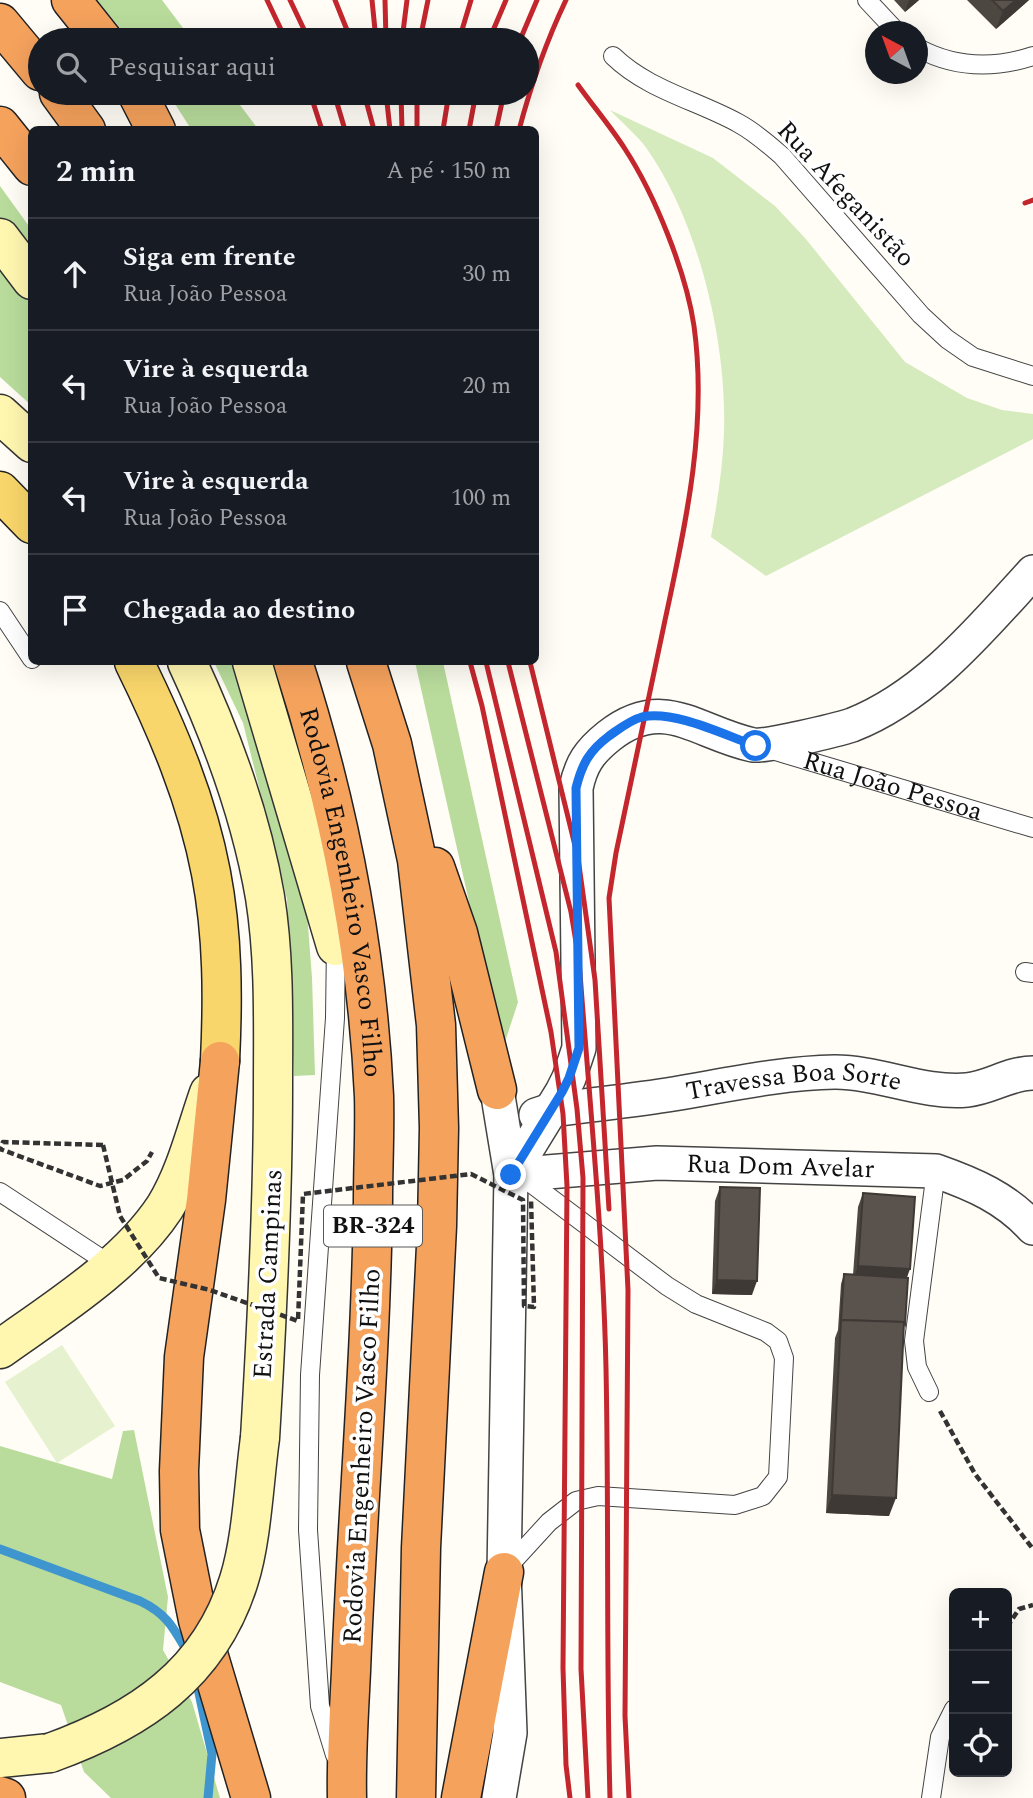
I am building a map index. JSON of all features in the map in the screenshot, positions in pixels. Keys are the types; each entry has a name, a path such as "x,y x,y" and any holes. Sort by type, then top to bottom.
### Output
{"highway":[{"path":"71,0 93,28"},
{"path":"0,23 28,57"},
{"path":"68,105 83,126"},
{"path":"143,105 154,126"},
{"path":"0,126 28,161"},
{"name":"Rodovia Engenheiro Vasco Filho","path":"294,665 310,712 337,816 355,920 374,1098 372,1272 355,1566 347,1795"},
{"name":"BR-324","path":"367,665 392,744 417,860 436,1025 439,1128 437,1226 421,1549 416,1798"},
{"path":"392,744 458,933 497,1090"},
{"path":"220,1061 206,1200 184,1357 179,1471 180,1530 198,1620 251,1798"},
{"path":"461,1798 504,1572"},
{"path":"0,1796 6,1798"}],"main road":[{"path":"0,238 28,275"},
{"path":"0,414 28,439"},
{"path":"0,491 28,520"},
{"path":"0,1349 68,1300 144,1235 166,1206 181,1174 220,1061 223,994 211,873 175,751 136,665"},
{"name":"Estrada Campinas","path":"0,1758 50,1753 88,1739 125,1721 165,1692 201,1656 224,1621 240,1578 260,1437 273,1156 271,964 265,898 247,817 217,726 188,665"},
{"path":"253,665 336,946"}],"street":[{"path":"756,746 839,728 880,712 939,670 967,644 1033,572"},
{"name":"Rua João Pessoa","path":"521,1187 551,1110 569,1078 579,1048 576,788 581,768 592,751 606,738 641,717 667,716 756,746"},
{"name":"Travessa Boa Sorte","path":"551,1110 668,1095 764,1077 838,1072 942,1089 966,1090 1033,1073"},
{"path":"497,1090 528,1116 551,1110"},
{"path":"497,1090 521,1187 504,1572 510,1733 499,1798"},
{"name":"Rua Dom Avelar","path":"521,1187 657,1163 936,1171 978,1186 1021,1215 1033,1228"}],"lane":[{"path":"867,0 887,21"},
{"path":"928,54 964,64 1012,63 1033,56"},
{"name":"Rua Afeganistão","path":"613,56 644,80 736,122 756,134 782,156 921,315 947,339 974,357 1033,376"},
{"path":"0,611 28,653"},
{"name":"Rua João Pessoa","path":"756,746 1033,828"},
{"path":"337,816 335,1018 310,1375 308,1530 320,1706 347,1795"},
{"path":"929,1392 916,1367 914,1341 936,1171"},
{"path":"504,1572 549,1522 576,1501 598,1496 736,1505 763,1496 778,1477 784,1357 778,1341 766,1332 696,1304 667,1286 532,1184 521,1187"},
{"path":"0,1192 111,1265"},
{"path":"931,1798 940,1737 952,1714"}],"path":[{"path":"153,1150 147,1161 122,1180 100,1186 0,1149 3,1142 103,1145 120,1216 159,1278 210,1290 299,1321 303,1194 471,1174 523,1200 524,1306 534,1307 521,1187"},
{"path":"929,1392 975,1474 1033,1549"},
{"path":"1012,1620 1019,1609 1033,1605"}],"green space":[{"path":"97,0 162,0 183,28 120,28"},
{"path":"176,105 240,105 256,126 189,126"},
{"path":"610,110 713,158 775,206 805,238 905,362 967,398 1002,410 1033,414 1033,439 766,576 711,537 724,432 721,360 715,322 695,247 665,179 647,149"},
{"path":"0,186 28,225 28,402 0,377"},
{"path":"215,665 250,665 306,899 315,1075 294,1076 287,899 243,723"},
{"path":"416,665 444,665 518,1002 505,1042 470,906"},
{"path":"62,1345 115,1426 57,1463 5,1382"},
{"path":"134,1430 168,1597 163,1650 192,1702 220,1798 111,1798 84,1772 61,1705 0,1682 0,1446 112,1479 123,1431"}],"building":[{"path":"992,0 1016,0 1003,11"},
{"path":"720,1187 760,1188 757,1281 717,1280"},
{"path":"863,1193 915,1197 910,1269 858,1266"},
{"path":"844,1274 908,1278 905,1324 841,1320"},
{"path":"841,1320 904,1322 896,1498 832,1495"}],"waterway":[{"path":"0,1549 140,1601 157,1611 168,1622 188,1653"},
{"path":"196,1679 212,1754 208,1798"}],"railway":[{"path":"267,0 280,28"},
{"path":"290,0 303,28"},
{"path":"335,0 346,28"},
{"path":"372,0 375,28"},
{"path":"385,0 386,28"},
{"path":"404,28 407,0"},
{"path":"422,28 428,0"},
{"path":"463,28 471,0"},
{"path":"494,28 506,0"},
{"path":"525,28 537,0"},
{"path":"539,67 566,0"},
{"path":"578,85 625,149 668,234 690,305 698,364 696,439 686,514 609,898 628,1290 625,1716 629,1798"},
{"path":"314,105 321,126"},
{"path":"338,105 344,126"},
{"path":"367,105 373,126"},
{"path":"387,105 390,126"},
{"path":"401,105 402,126"},
{"path":"417,105 417,126"},
{"path":"444,126 447,105"},
{"path":"470,126 474,105"},
{"path":"497,126 501,105"},
{"path":"520,126 527,105"},
{"path":"1025,203 1033,200"},
{"path":"471,665 482,706 551,1032 563,1114 567,1186 563,1668 566,1765 570,1798"},
{"path":"487,665 556,952 577,1109 583,1178 581,1669 588,1798"},
{"path":"509,665 571,912 579,960 599,1215 604,1317 610,1798"},
{"path":"531,665 578,858 595,980 609,1209"}],"route":[{"path":"511,1175 562,1092 579,1048 576,788 581,768 592,751 606,738 641,717 667,716 756,746"}]}
